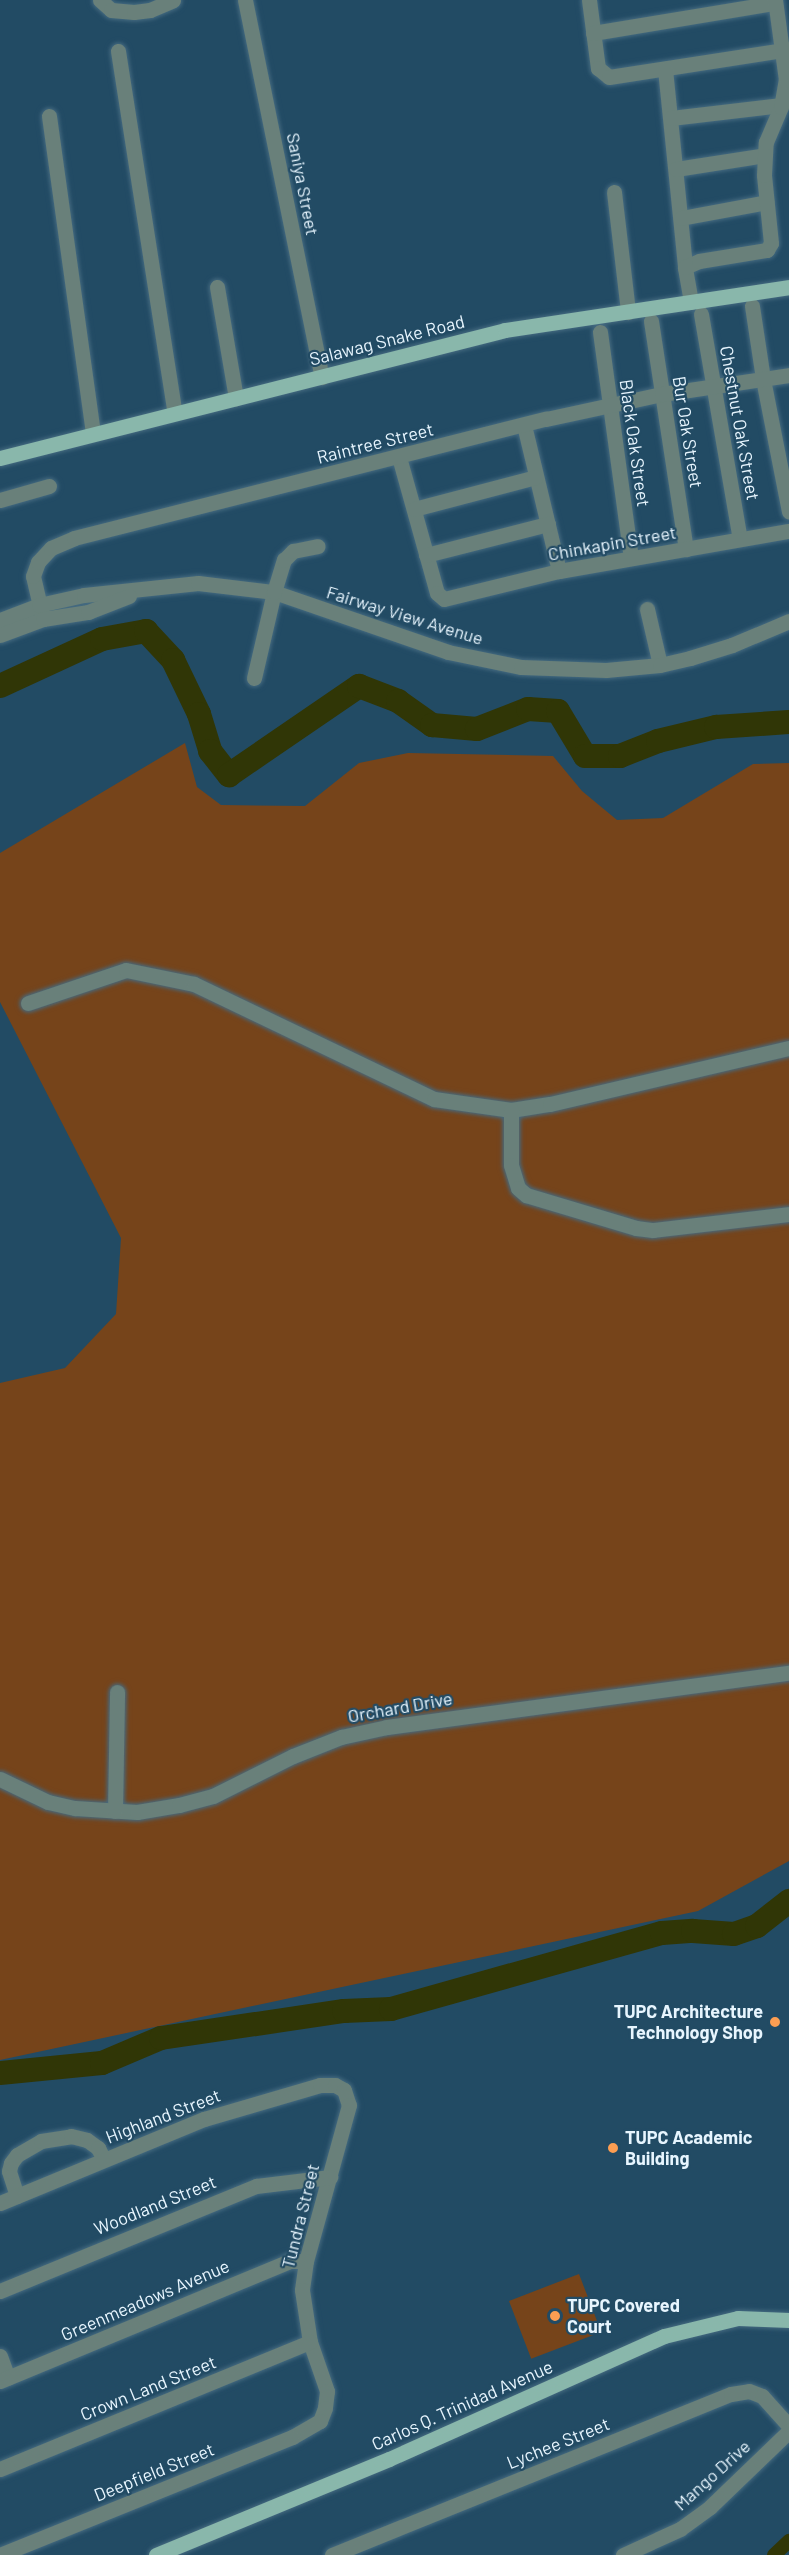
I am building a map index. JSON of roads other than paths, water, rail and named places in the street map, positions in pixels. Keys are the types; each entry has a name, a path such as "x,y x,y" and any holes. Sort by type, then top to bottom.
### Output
{"main road":[{"name":"Salawag Snake Road","path":"0,458 505,330 628,312 696,308 789,287"},
{"name":"Carlos Q. Trinidad Avenue","path":"156,2555 389,2459 664,2336 738,2318 789,2320"}],"street":[{"path":"100,0 111,10 134,12 150,10 173,0"},
{"name":"Saniya Street","path":"245,0 321,377"},
{"path":"589,0 598,68 609,77 786,50"},
{"path":"593,33 775,2 786,50 786,80 781,105 766,142 767,202 771,243 767,250 699,261 686,267"},
{"path":"118,51 175,413"},
{"name":"Chestnut Oak Street","path":"665,69 686,267 715,386 740,539"},
{"path":"670,118 781,105"},
{"path":"49,116 93,433"},
{"path":"676,169 765,155"},
{"path":"614,192 628,312"},
{"path":"681,218 767,202"},
{"path":"217,287 236,398"},
{"path":"752,306 763,379 789,510"},
{"name":"Bur Oak Street","path":"651,321 686,549"},
{"name":"Black Oak Street","path":"600,332 631,558"},
{"name":"Raintree Street","path":"41,612 33,576 38,562 51,548 74,538 610,405 662,394 789,375"},
{"path":"524,425 559,571"},
{"path":"399,457 426,555 548,524"},
{"path":"414,509 536,477"},
{"path":"0,500 49,486"},
{"name":"Chinkapin Street","path":"426,555 437,593 444,599 559,571 789,531"},
{"path":"254,678 274,592 284,560 292,551 318,546"},
{"name":"Fairway View Avenue","path":"0,620 41,612 88,612 148,588 198,583 274,592 447,652 521,667 606,670 660,665 732,645 789,621"},
{"path":"647,609 660,665"},
{"name":"Fairway View Avenue","path":"0,635 41,612"},
{"path":"28,1003 126,970 194,984 434,1099 511,1110 550,1104 789,1048"},
{"path":"511,1110 511,1165 518,1188 526,1195 636,1228 653,1230 789,1214"},
{"name":"Orchard Drive","path":"0,1779 48,1802 75,1808 137,1812 179,1805 213,1796 341,1737 387,1726 789,1673"},
{"path":"115,1811 117,1692"},
{"name":"Highland Street","path":"0,2203 204,2119 310,2088 334,2085 344,2090"},
{"name":"Tundra Street","path":"320,2421 326,2408 327,2391 310,2342 302,2290 306,2261 349,2105 344,2090"},
{"path":"17,2196 9,2171 11,2163 17,2155 41,2141 71,2136 87,2140 98,2148 104,2160"},
{"name":"Woodland Street","path":"0,2291 256,2186 330,2177"},
{"name":"Greenmeadows Avenue","path":"4,2379 289,2261 306,2261"},
{"name":"Crown Land Street","path":"0,2469 310,2342"},
{"path":"0,2356 4,2379"},
{"name":"Lychee Street","path":"332,2555 731,2394 749,2391 762,2396 789,2426"},
{"name":"Deepfield Street","path":"0,2554 292,2437 320,2421"},
{"name":"Mango Drive","path":"623,2555 680,2529 695,2518 789,2431"}],"waterway":[{"path":"0,686 102,639 146,631 173,660 199,714 210,751 229,775 359,686 398,701 432,725 477,729 528,709 558,711 585,756 620,756 658,741 716,727 789,722"},
{"path":"0,2073 102,2063 161,2038 344,2011 391,2009 662,1933 693,1931 734,1934 757,1926 789,1901"},
{"path":"774,2555 789,2541"}],"place":[{"name":"TUPC Architecture Technology Shop","path":"775,2022"},
{"name":"TUPC Academic Building","path":"613,2148"},
{"name":"TUPC Covered Court","path":"555,2316"}]}
